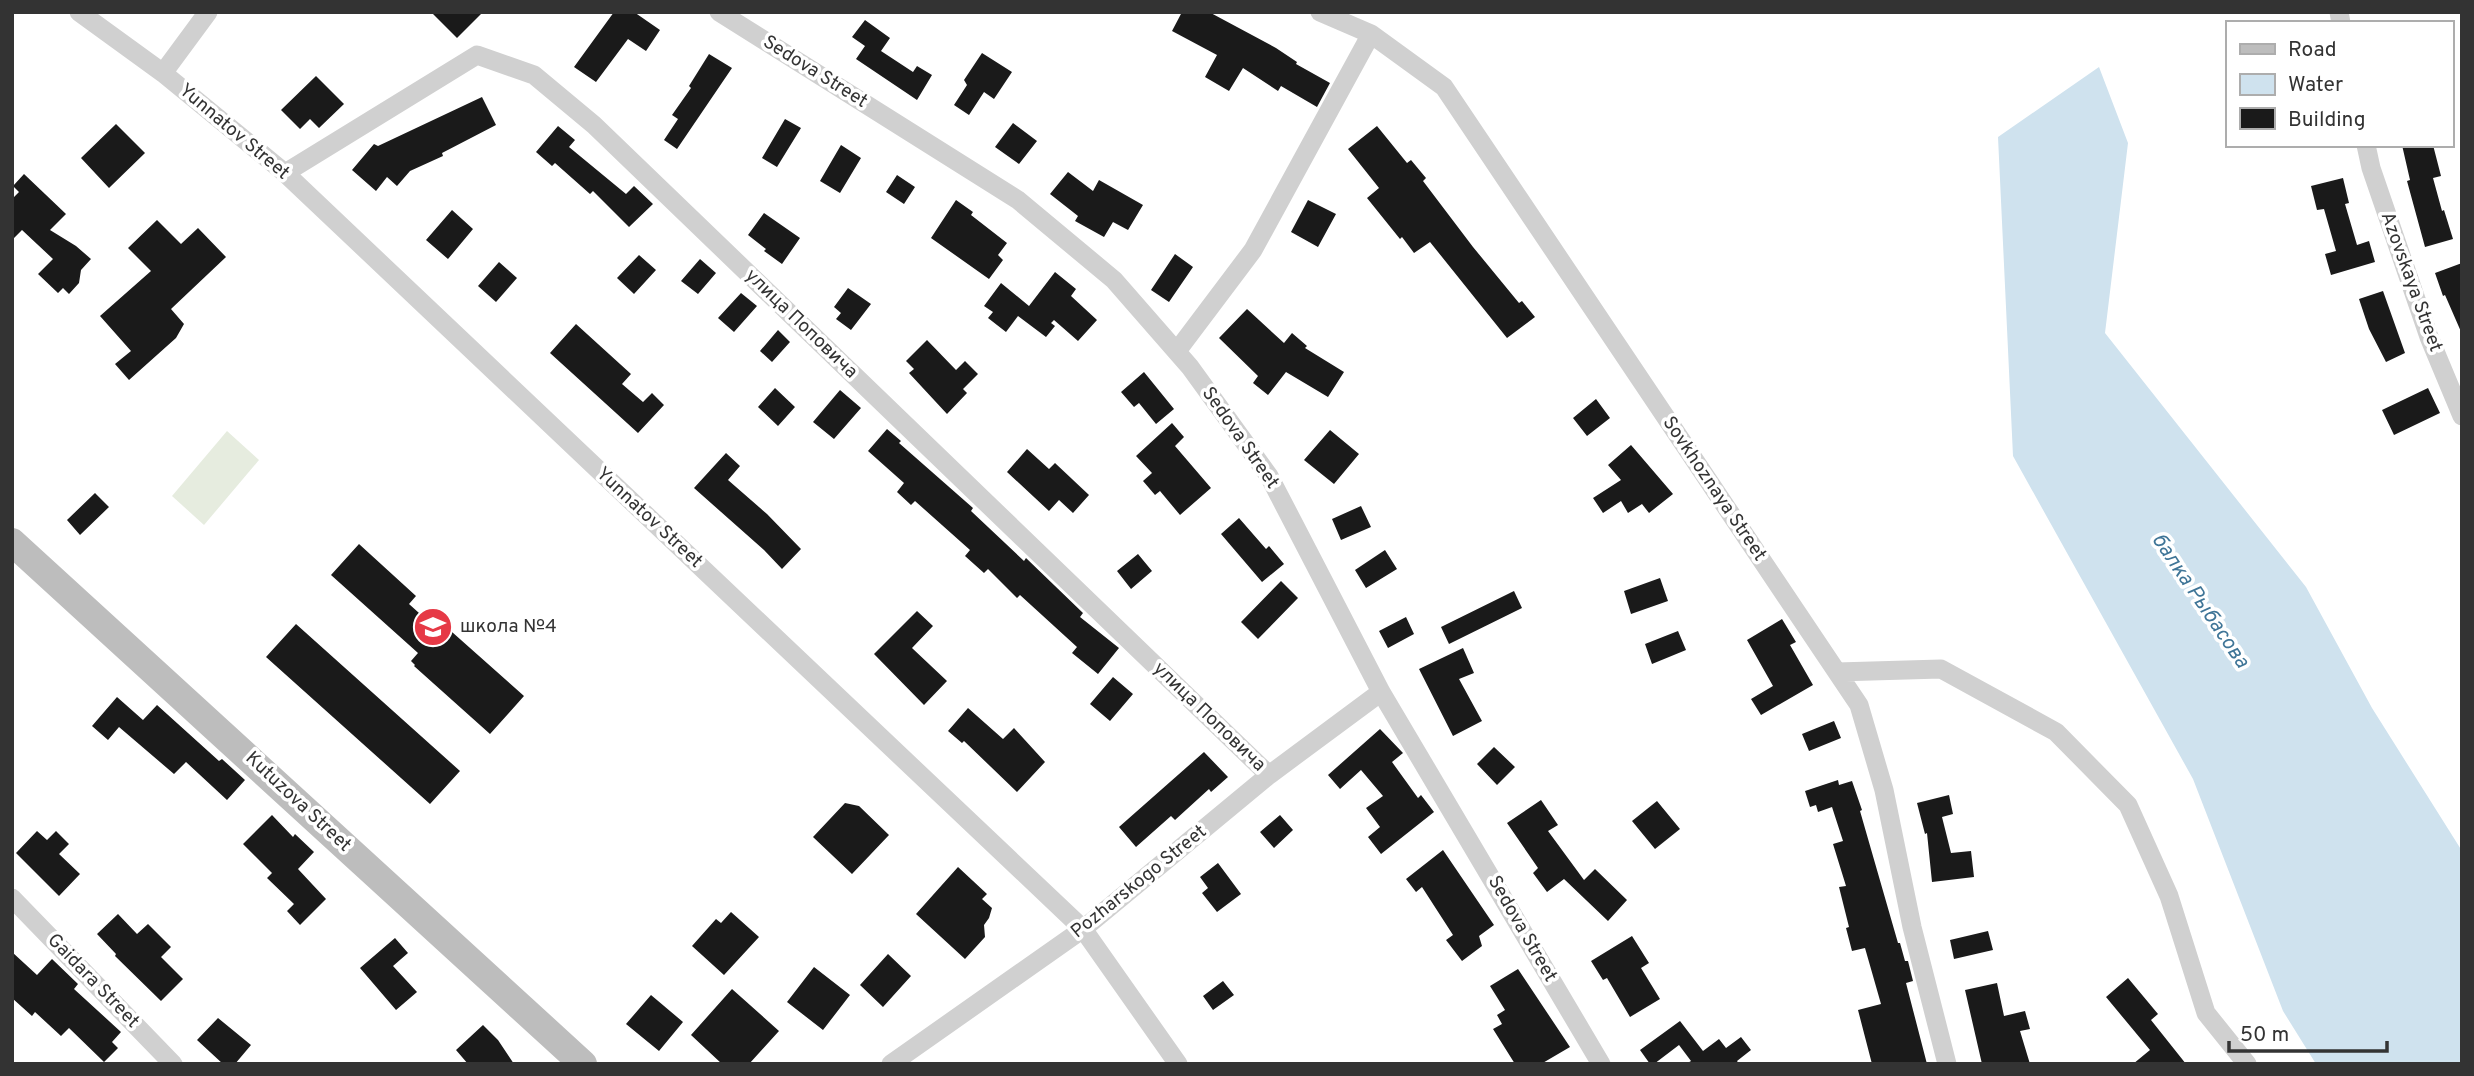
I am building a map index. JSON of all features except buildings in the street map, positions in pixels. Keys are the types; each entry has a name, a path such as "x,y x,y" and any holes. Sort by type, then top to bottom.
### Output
{"main road":[{"name":"Kutuzova Street","path":"12,542 583,1064"}],"street":[{"name":"Yunnatov Street","path":"79,12 163,73 285,173 1083,929 1178,1064"},
{"path":"163,73 208,12"},
{"name":"Sedova Street","path":"719,12 1018,200 1114,280 1177,351 1269,476 1381,692 1601,1064"},
{"name":"Sovkhoznaya Street","path":"1320,12 1371,34 1444,87 1859,705 1884,790 1912,927 1947,1064"},
{"path":"1177,351 1253,250 1371,34"},
{"name":"улица Поповича","path":"285,173 477,55 534,75 594,125 1269,775"},
{"name":"Azovskaya Street","path":"2366,147 2371,169 2429,337 2462,416"},
{"path":"1837,672 1941,668 2056,733 2128,805 2169,896 2206,1013 2247,1064"},
{"name":"Pozharskogo Street","path":"891,1064 1083,929 1269,775 1381,692"},
{"name":"Gaidara Street","path":"12,898 173,1064"}],"shaded area":[{"path":"227,431 259,460 204,525 172,496"}],"water":[{"name":"балка Рыбасова","path":"2099,67 2128,143 2105,333 2306,587 2372,708 2462,851 2462,1064 2316,1064 2283,1011 2193,779 2013,456 1998,137"}],"place":[{"name":"школа №4","path":"433,627"}]}
